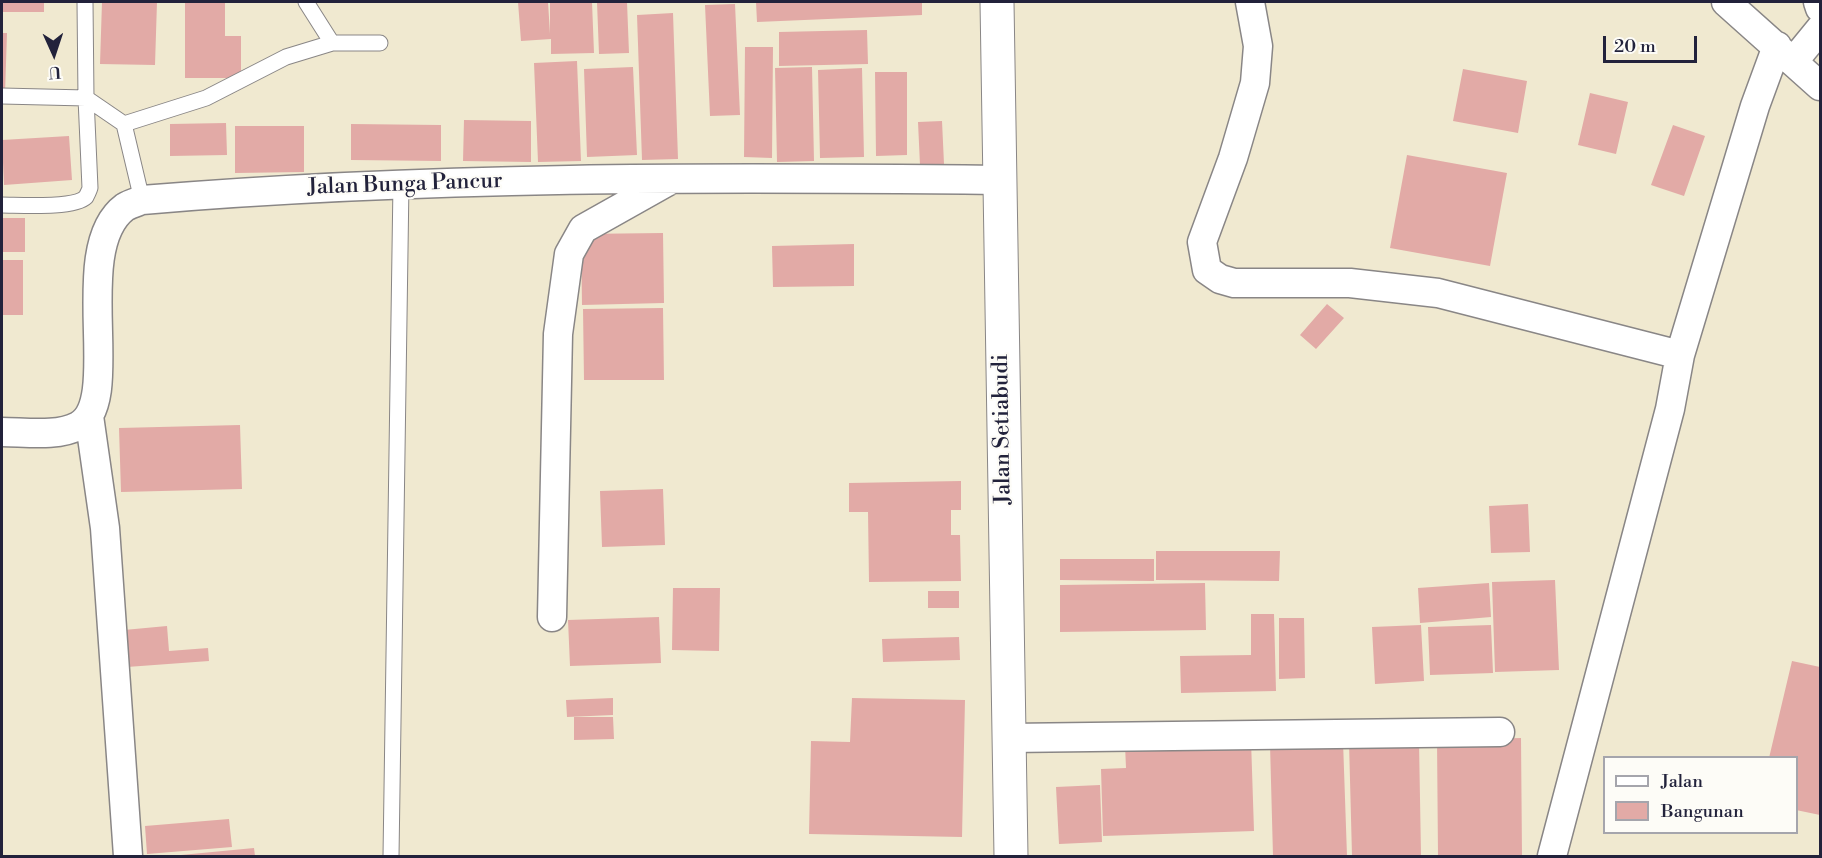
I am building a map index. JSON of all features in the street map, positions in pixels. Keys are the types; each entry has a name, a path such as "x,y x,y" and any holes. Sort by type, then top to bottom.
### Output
{"main road":[{"name":"Jalan Setiabudi","path":"997,2 998,180 1011,856"}],"street":[{"path":"1250,2 1258,46 1255,83 1233,158 1202,242 1207,270 1220,279 1234,283 1350,283 1438,293 1680,355"},
{"path":"1726,2 1821,86"},
{"path":"1818,2 1821,8"},
{"path":"1552,856 1670,409 1680,355 1755,106 1785,54 1821,28"},
{"name":"Jalan Bunga Pancur","path":"89,416 95,402 98,378 97,280 101,251 111,222 125,207 142,200 400,183 676,177 998,180"},
{"path":"552,616 558,334 569,254 583,229 676,177"},
{"path":"2,432 69,429 80,426 89,416"},
{"path":"89,416 105,528 128,856"},
{"path":"1009,738 1500,732"}],"lane":[{"path":"2,205 62,204 86,197 90,188 85,2"},
{"path":"306,2 332,43"},
{"path":"124,124 206,98 286,57 332,43 380,43"},
{"path":"2,96 86,98 124,124 142,200"},
{"path":"391,856 400,183"}],"building":[{"path":"2,2 44,2 44,12 2,12"},
{"path":"102,2 157,2 155,65 100,64"},
{"path":"185,2 225,2 225,36 241,36 241,78 185,78"},
{"path":"518,2 548,2 550,34 550,2 592,2 594,53 551,54 551,39 521,41"},
{"path":"597,2 627,2 629,53 599,54"},
{"path":"756,2 922,2 922,15 757,22"},
{"path":"735,4 740,115 710,116 705,5"},
{"path":"673,13 678,159 642,160 637,15"},
{"path":"867,30 868,64 779,66 779,32"},
{"path":"2,33 7,33 5,94 2,94"},
{"path":"745,47 773,47 772,158 744,157"},
{"path":"577,61 581,161 538,162 534,63"},
{"path":"633,67 637,155 587,157 584,69"},
{"path":"812,67 814,161 777,162 775,68"},
{"path":"862,68 864,157 820,158 818,70"},
{"path":"1463,69 1527,81 1518,133 1453,121"},
{"path":"875,72 907,72 907,155 876,156"},
{"path":"1590,93 1628,102 1616,154 1578,145"},
{"path":"464,120 531,121 531,162 463,161"},
{"path":"942,121 944,164 920,165 918,122"},
{"path":"226,123 227,155 170,156 170,124"},
{"path":"351,124 441,125 441,161 351,160"},
{"path":"1673,125 1705,136 1684,196 1651,185"},
{"path":"235,126 304,126 304,172 235,173"},
{"path":"69,136 72,180 4,185 2,140"},
{"path":"1407,155 1507,173 1490,266 1390,248"},
{"path":"2,218 25,218 25,252 2,252"},
{"path":"663,233 664,303 582,305 581,234"},
{"path":"854,244 854,286 773,287 772,246"},
{"path":"2,260 23,260 23,315 2,315"},
{"path":"1327,304 1344,318 1316,349 1300,335"},
{"path":"663,308 664,380 584,380 583,309"},
{"path":"240,425 242,489 121,492 119,428"},
{"path":"961,481 961,510 951,510 951,535 960,535 961,581 869,582 868,512 849,512 849,483"},
{"path":"663,489 665,545 602,547 600,491"},
{"path":"1528,504 1530,552 1491,553 1489,506"},
{"path":"1156,551 1280,551 1279,581 1156,580"},
{"path":"1060,559 1154,559 1154,581 1060,580"},
{"path":"1555,580 1559,670 1495,672 1492,582"},
{"path":"1205,583 1206,630 1060,632 1060,585"},
{"path":"1489,583 1491,617 1420,623 1418,588"},
{"path":"673,588 720,588 719,651 672,650"},
{"path":"928,591 959,591 959,608 928,608"},
{"path":"1251,614 1274,614 1276,691 1181,693 1180,656 1251,655"},
{"path":"659,617 661,663 570,666 568,620"},
{"path":"1279,618 1304,618 1305,678 1279,679"},
{"path":"1421,625 1424,681 1375,684 1372,627"},
{"path":"1491,625 1493,673 1430,675 1428,627"},
{"path":"167,626 169,651 208,648 209,661 127,667 124,630"},
{"path":"959,637 960,660 883,662 882,639"},
{"path":"1792,661 1820,667 1820,815 1798,810 1798,756 1769,756"},
{"path":"613,698 613,715 567,717 566,700"},
{"path":"852,698 965,700 962,837 809,834 811,741 850,742"},
{"path":"574,717 613,717 614,739 574,740"},
{"path":"1521,738 1522,856 1438,856 1437,740"},
{"path":"1251,740 1254,831 1103,836 1101,769 1126,768 1125,745"},
{"path":"1343,741 1347,856 1273,856 1270,744"},
{"path":"1419,741 1421,856 1352,856 1349,742"},
{"path":"1100,785 1102,842 1059,844 1056,787"},
{"path":"229,819 232,847 147,854 145,826"},
{"path":"254,848 255,856 181,856 181,855"}]}
